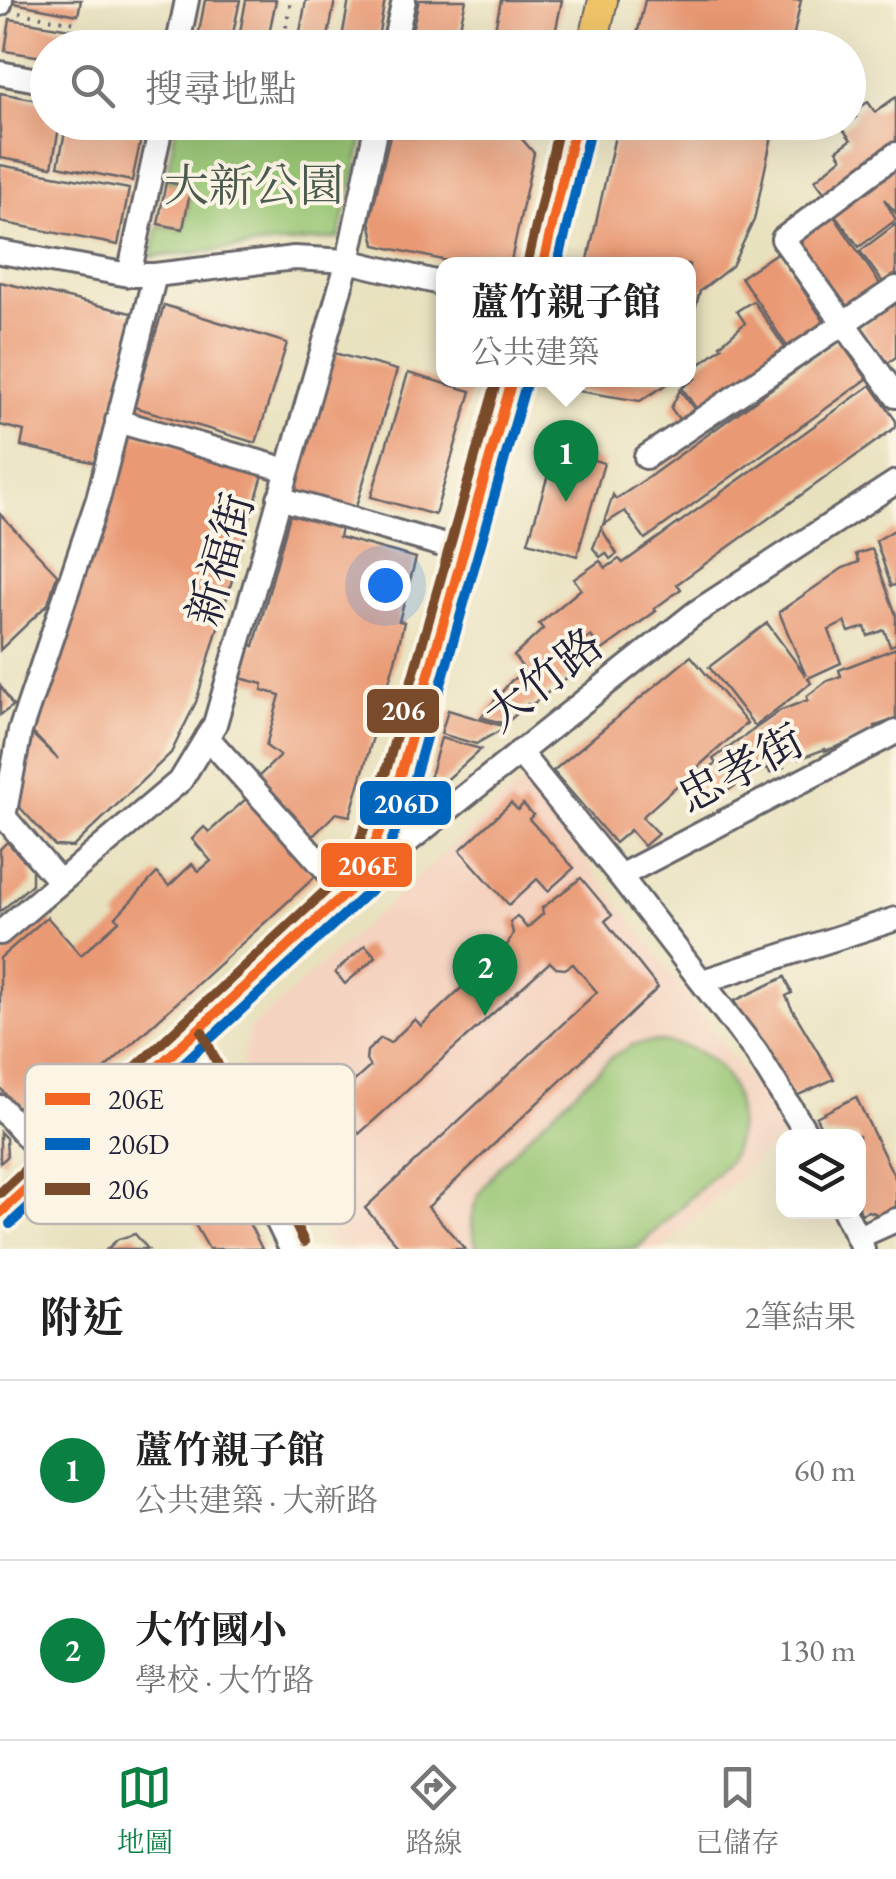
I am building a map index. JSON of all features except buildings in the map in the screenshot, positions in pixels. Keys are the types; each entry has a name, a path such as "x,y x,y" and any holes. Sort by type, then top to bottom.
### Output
{"main road":[{"path":"596,30 603,0"},
{"path":"544,257 572,140"},
{"path":"354,885 400,776 510,387"},
{"name":"大竹路","path":"161,1064 354,885"},
{"name":"大竹路","path":"0,1213 25,1188"}],"street":[{"path":"181,30 187,0"},
{"path":"397,30 404,0"},
{"path":"0,73 30,79"},
{"path":"129,275 158,140"},
{"name":"新福街","path":"0,933 181,780 214,724 348,260 373,140"},
{"path":"896,154 783,238 896,396"},
{"path":"0,252 129,275 294,258 348,260 436,282"},
{"path":"59,880 2,815 20,732 98,499 154,275"},
{"path":"646,458 896,288"},
{"path":"117,420 288,470"},
{"name":"大竹路","path":"354,885 695,613 896,482"},
{"path":"279,498 463,550"},
{"name":"忠孝街","path":"620,876 896,732"},
{"path":"207,737 354,885"},
{"path":"519,752 703,981 756,1052 804,1129"},
{"path":"703,981 896,920"},
{"path":"189,1039 201,1064"},
{"path":"0,1106 25,1134"},
{"path":"849,1219 861,1243 896,1220"},
{"path":"279,1224 291,1249"}],"path":[{"path":"285,30 291,0"},
{"path":"7,5 76,22"}],"shaded area":[{"path":"523,782 607,887 786,1129 776,1129 776,1141 662,1249 329,1249 317,1224 355,1224 355,1064 241,1061 249,1030"}],"green space":[{"name":"大新公園","path":"173,140 363,140 339,238 151,257 158,226 183,230 192,188 166,181"},
{"path":"654,1041 694,1050 721,1070 730,1083 736,1098 738,1130 729,1161 636,1249 478,1249 472,1226 473,1209 498,1169 613,1056 632,1045"}],"transit line":[{"name":"206","path":"529,257 556,140"},
{"name":"206E","path":"545,257 572,140"},
{"name":"206D","path":"560,257 587,140"},
{"name":"206","path":"139,1064 349,869 386,771 495,387"},
{"name":"206E","path":"161,1064 362,878 400,776 510,387"},
{"name":"206D","path":"183,1064 375,886 414,780 525,387"},
{"name":"206","path":"202,1032 218,1064"},
{"name":"206","path":"0,1193 25,1170"},
{"name":"206E","path":"0,1213 25,1190"},
{"name":"206D","path":"10,1224 25,1210"},
{"name":"206","path":"295,1224 304,1242"}],"place":[{"name":"蘆竹親子館","path":"566,502"},
{"name":"大竹國小","path":"485,1016"}]}
